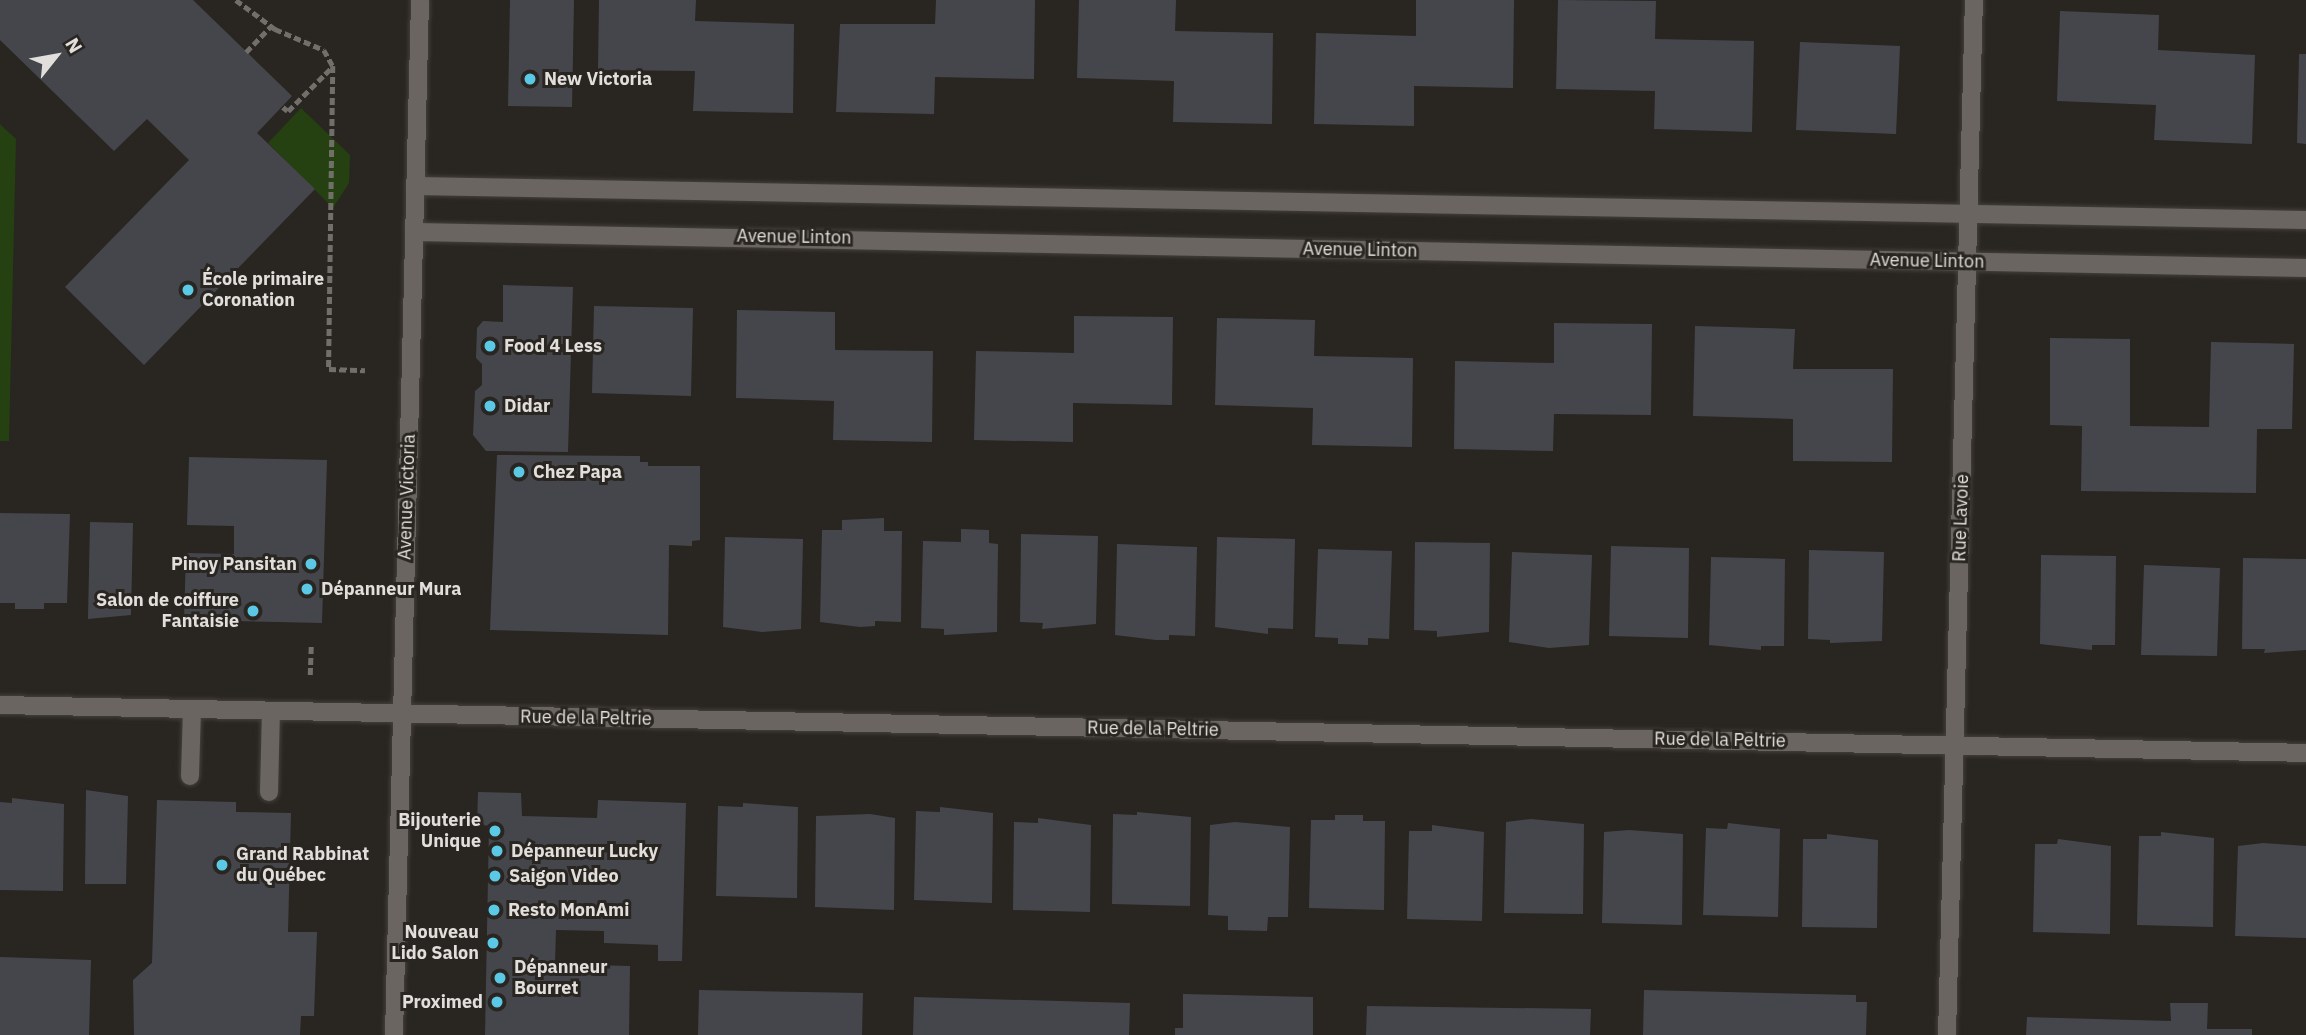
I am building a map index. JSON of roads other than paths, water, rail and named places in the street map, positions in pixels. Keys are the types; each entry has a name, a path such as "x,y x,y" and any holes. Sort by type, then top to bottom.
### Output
{"street":[{"name":"Avenue Victoria","path":"394,1035 420,0"},
{"name":"Rue Lavoie","path":"1947,1035 1974,0"},
{"path":"416,186 2306,220"},
{"name":"Avenue Linton","path":"415,232 2306,268"},
{"name":"Rue de la Peltrie","path":"0,705 2306,753"},
{"path":"190,776 192,709"},
{"path":"269,792 271,711"}],"place":[{"name":"New Victoria","path":"530,79"},
{"name":"École primaire Coronation","path":"188,290"},
{"name":"Food 4 Less","path":"490,346"},
{"name":"Didar","path":"490,406"},
{"name":"Chez Papa","path":"519,472"},
{"name":"Pinoy Pansitan","path":"311,564"},
{"name":"Dépanneur Mura","path":"307,589"},
{"name":"Salon de coiffure Fantaisie","path":"253,611"},
{"name":"Bijouterie Unique","path":"495,831"},
{"name":"Dépanneur Lucky","path":"497,851"},
{"name":"Grand Rabbinat du Québec","path":"222,865"},
{"name":"Saigon Video","path":"495,876"},
{"name":"Resto MonAmi","path":"494,910"},
{"name":"Nouveau Lido Salon","path":"493,943"},
{"name":"Dépanneur Bourret","path":"500,978"},
{"name":"Proximed","path":"497,1002"}]}
